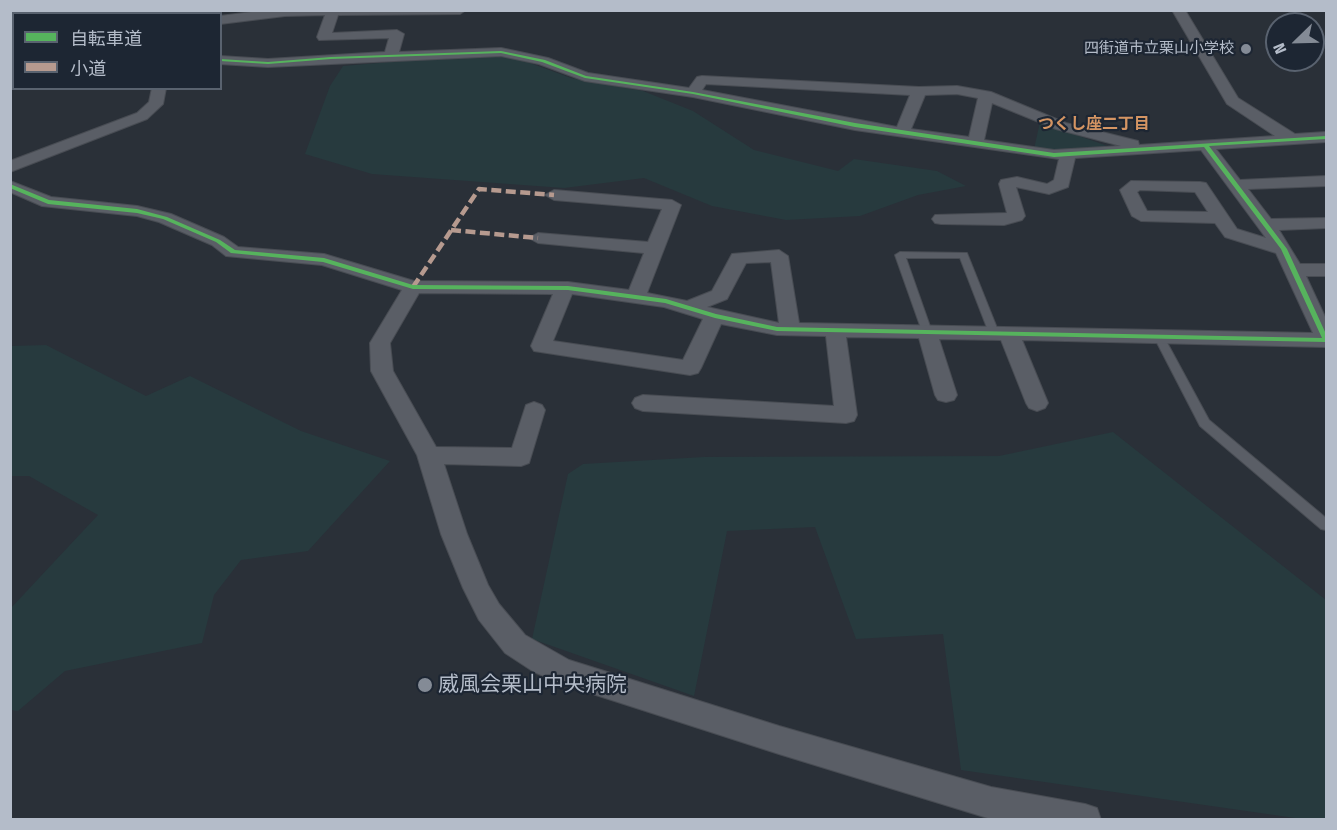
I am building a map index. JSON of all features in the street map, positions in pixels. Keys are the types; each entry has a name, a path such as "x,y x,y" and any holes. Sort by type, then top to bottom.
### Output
{"street":[{"path":"222,20 267,13 460,10"},
{"path":"1178,10 1232,101 1291,139"},
{"path":"332,13 324,37 397,34 391,56"},
{"path":"222,60 268,63 501,52 534,59 585,77 693,93 975,144 1068,154 1326,137"},
{"path":"693,93 702,80 919,91 957,90 986,95 1061,126 1154,149"},
{"path":"10,167 142,116 156,104 159,90"},
{"path":"902,132 919,91"},
{"path":"975,144 986,95"},
{"path":"10,186 48,202 137,211 165,218 218,241 233,252 324,260 413,287 565,288 636,296 715,316 790,330 1326,340 1284,249 1206,146"},
{"path":"941,219 1004,220 1016,216 1007,184 1017,182 1049,189 1062,183 1068,154"},
{"path":"1235,185 1326,181"},
{"path":"1221,218 1141,216 1128,190 1137,185 1200,187 1221,218 1231,233 1284,249"},
{"path":"554,195 672,205 636,296"},
{"path":"1265,225 1326,223"},
{"path":"538,238 655,248"},
{"path":"688,308 720,295 739,258 778,255 790,330"},
{"path":"1294,270 1326,270"},
{"path":"413,287 380,343 382,371 429,455 454,534 489,612 515,644 544,663 566,672 920,784 1031,815 1085,819"},
{"path":"565,288 542,346 690,368 715,316"},
{"path":"643,403 846,415 835,330"},
{"path":"927,332 946,395"},
{"path":"1002,333 1037,403"},
{"path":"429,455 521,457 534,410"}],"lane":[{"path":"927,332 900,255 964,255 1002,333"},
{"path":"1159,337 1204,423 1326,525"}],"green space":[{"path":"511,56 571,78 643,91 693,111 754,150 838,171 854,159 937,171 966,186 918,195 860,216 786,220 712,206 644,178 564,188 372,174 305,154 330,86 343,66 449,57"},
{"path":"1040,122 1113,148 1073,151 1034,149"},
{"path":"46,345 146,396 190,376 301,431 390,461 308,551 241,560 214,595 202,643 65,671 18,711 11,710 11,608 98,515 29,476 11,476 11,346"},
{"path":"1113,432 1326,600 1326,819 1302,819 961,770 943,634 856,639 815,527 727,531 694,696 532,639 568,474 583,464 704,457 999,456"}],"marked path":[{"path":"413,287 479,189 554,195"},
{"path":"451,230 538,238"}],"cycle path":[{"path":"222,60 268,63 331,58 501,52 543,61 585,77 693,93 855,125 1054,155 1326,137"},
{"path":"10,186 48,202 137,211 165,218 218,241 233,252 324,260 413,287 568,288 666,301 715,316 777,329 1326,340 1284,249 1206,146"}],"place":[{"name":"四街道市立栗山小学校","path":"1246,49"},
{"name":"威風会栗山中央病院","path":"425,685"}],"district":[{"name":"つくし座二丁目","path":"1094,125"}]}
